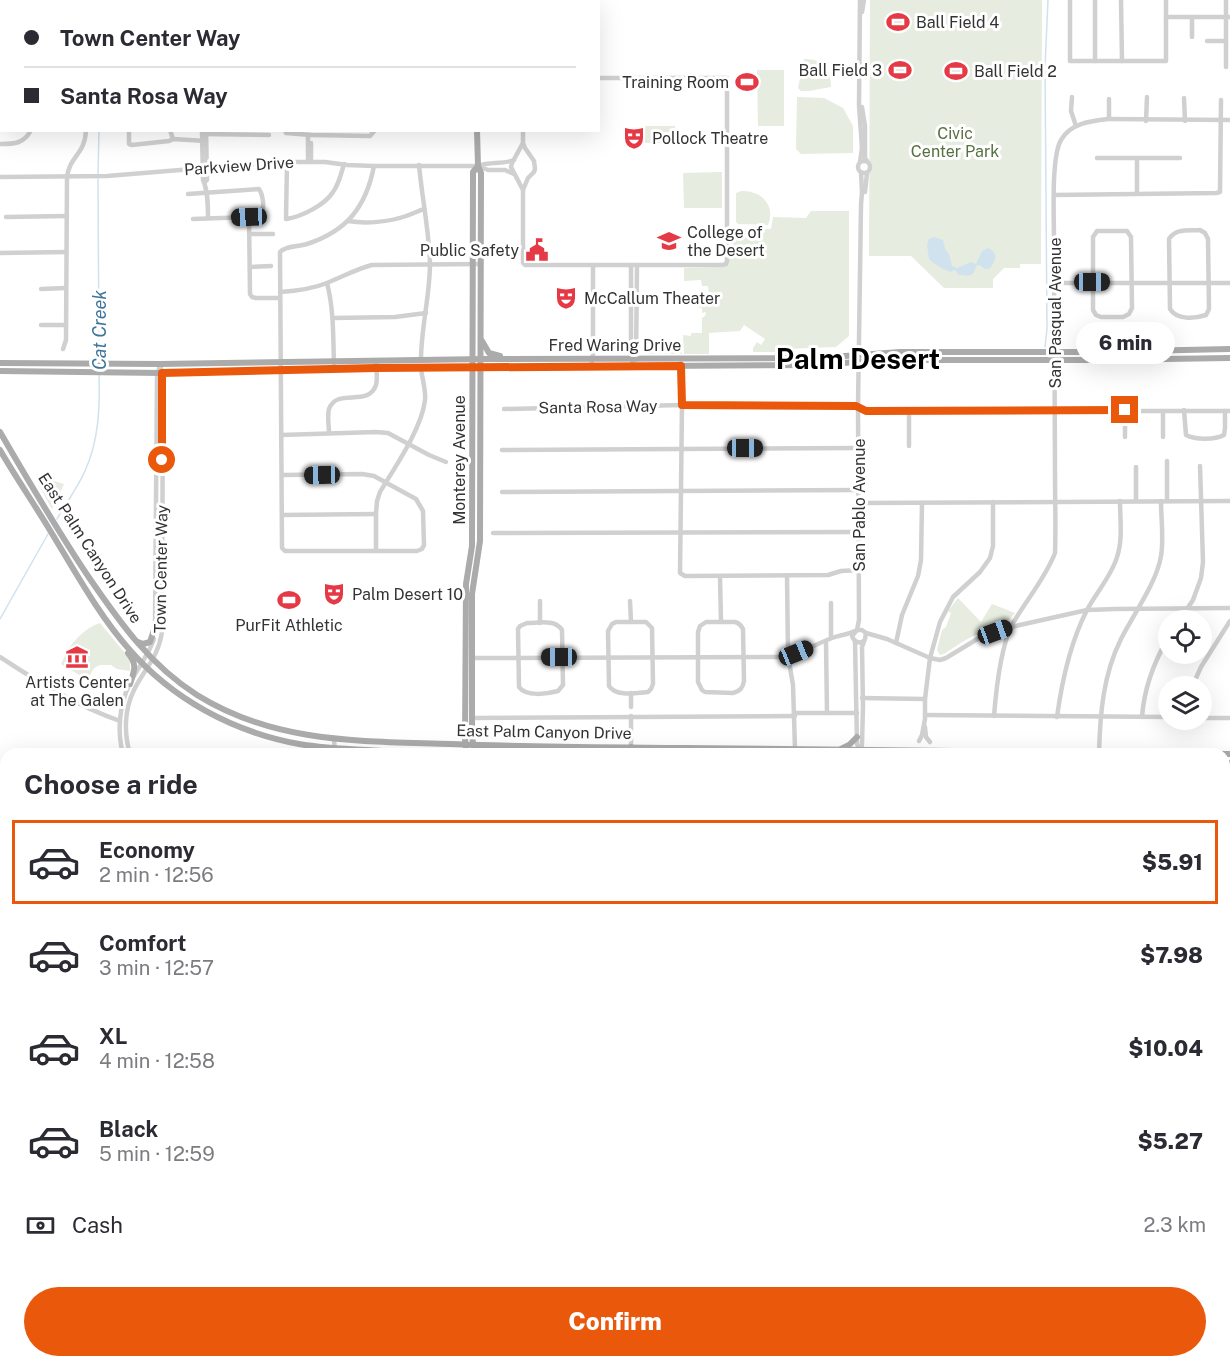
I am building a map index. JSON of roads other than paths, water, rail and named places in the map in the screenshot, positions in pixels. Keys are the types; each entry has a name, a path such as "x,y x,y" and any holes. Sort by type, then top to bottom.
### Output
{"main road":[{"name":"Monterey Avenue","path":"477,132 478,166 481,173 481,339 477,359"},
{"name":"Monterey Avenue","path":"474,748 472,608 480,530 473,172 478,166"},
{"path":"481,339 486,350 493,355 522,359"},
{"path":"1198,350 1230,344"},
{"name":"Fred Waring Drive","path":"859,358 908,352 1230,349"},
{"name":"Fred Waring Drive","path":"0,369 160,373 220,372 280,366 376,364 421,360 634,358 681,362"},
{"name":"Fred Waring Drive","path":"376,364 393,368 421,368 634,366 681,362 817,358 893,360 1230,358"},
{"path":"393,368 416,364 421,360"},
{"path":"421,368 425,364 445,360"},
{"path":"0,369 12,367 16,362"},
{"path":"17,371 20,368 43,366 52,362"},
{"name":"Fred Waring Drive","path":"0,363 258,362 280,366"},
{"path":"220,372 224,368 248,366 258,362"},
{"name":"Monterey Avenue","path":"466,748 464,613 465,584 472,546 477,367"},
{"name":"East Palm Canyon Drive","path":"0,432 80,564 134,640 176,680 232,714 285,731 334,738 465,745 708,748"},
{"name":"East Palm Canyon Drive","path":"0,450 84,587 115,632 145,666 168,687 228,723 283,741 320,748"},
{"path":"472,512 475,514 476,526 480,530"},
{"path":"62,550 74,562 80,564"},
{"path":"470,561 472,568 469,592 472,608"},
{"path":"134,640 143,644 150,642 155,627"},
{"path":"115,632 134,662 130,684"},
{"path":"842,748 857,737"}],"street":[{"path":"860,101 865,126 865,158 870,166 870,170 864,172 858,167 862,148 860,123 860,101 860,21 862,0"},
{"path":"1070,0 1070,61 1166,61 1166,0"},
{"path":"1095,0 1095,61"},
{"path":"1122,0 1122,61"},
{"path":"1226,0 1228,17 1226,67"},
{"path":"1166,17 1228,17"},
{"path":"1192,17 1192,37"},
{"path":"1207,41 1226,41"},
{"path":"523,132 526,152 535,165 534,172 528,178 523,190 523,263 525,265 726,264 727,78 600,78"},
{"path":"1072,97 1071,111 1076,126 1089,121 1109,119 1230,120"},
{"path":"1146,121 1147,97"},
{"path":"1184,98 1185,120"},
{"path":"1109,99 1109,119"},
{"path":"1054,195 1220,192 1221,99"},
{"name":"San Pasqual Avenue","path":"994,716 997,689 1011,627 1039,584 1055,553 1054,195 1056,151 1062,139 1076,126"},
{"path":"0,144 22,142 30,132"},
{"path":"63,348 66,340 67,177 70,164 83,148 86,132"},
{"path":"129,132 129,144 132,145 173,139 195,140 206,136 269,135"},
{"path":"171,132 173,139"},
{"path":"286,132 310,135 370,136 373,132"},
{"path":"310,135 310,162"},
{"path":"206,136 204,167 207,180 205,182 208,218"},
{"path":"523,143 512,167 523,190"},
{"path":"478,166 486,163 505,163 523,155 531,158"},
{"path":"1097,158 1180,158"},
{"path":"1137,159 1137,193"},
{"path":"860,162 867,161"},
{"path":"287,162 286,219 307,213 332,194 340,179 344,164"},
{"name":"Parkview Drive","path":"0,177 89,177 287,162 374,166 478,166"},
{"path":"419,165 430,264 421,360"},
{"path":"282,476 362,474 374,476 416,499 423,511 424,545 422,549 417,551 285,551 282,548 280,252 282,249 317,241 348,221 363,200 374,166"},
{"path":"478,166 488,170 505,170 520,178 528,178"},
{"name":"San Pablo Avenue","path":"861,748 863,698 859,570 858,406 861,210 865,193 864,172"},
{"path":"188,194 259,189 262,197 261,215 193,219"},
{"path":"348,221 357,223 389,221 424,209"},
{"path":"6,217 67,216"},
{"path":"249,217 250,294 252,297 280,295 327,284 372,265 481,264"},
{"path":"1200,230 1205,233 1208,238 1209,283 1209,309 1206,315 1179,317 1173,314 1170,309 1169,239 1173,234 1178,231 1200,230"},
{"path":"1097,231 1127,231 1131,237 1132,282 1132,308 1129,314 1124,317 1096,315 1093,310 1092,282 1093,237 1097,231"},
{"path":"249,234 273,234"},
{"path":"0,253 66,252"},
{"path":"591,366 593,265"},
{"path":"634,265 634,366"},
{"path":"250,267 271,266"},
{"path":"1054,282 1230,283"},
{"path":"327,284 333,318 334,365"},
{"path":"41,289 66,288"},
{"path":"333,318 395,317 426,313"},
{"path":"41,325 66,325"},
{"path":"681,362 680,573 685,576 720,577 787,576 828,575 841,571 859,570"},
{"name":"Town Center Way","path":"145,666 159,648 162,624 160,364"},
{"path":"329,433 328,411 332,403 344,397 364,397 371,393 376,384 376,364"},
{"path":"376,551 377,501 420,421 425,399 421,368"},
{"name":"Town Center Way","path":"150,657 155,627 160,373"},
{"name":"Santa Rosa Way","path":"504,409 682,405 858,406 866,411 1228,411"},
{"path":"1125,410 1125,437"},
{"path":"1184,410 1186,435 1190,438 1218,438 1224,435 1228,411"},
{"path":"909,411 909,446"},
{"path":"1163,411 1163,437"},
{"path":"280,435 388,433 446,462"},
{"path":"502,450 859,448"},
{"path":"1099,748 1100,717 1109,668 1120,640 1156,574 1161,556 1167,461"},
{"path":"1188,608 1202,578 1200,466"},
{"path":"1136,467 1136,501"},
{"path":"502,492 859,490"},
{"path":"1057,717 1067,661 1076,635 1087,610 1118,556 1120,501"},
{"path":"859,503 1230,501"},
{"path":"930,742 926,737 925,699 930,658 940,622 953,597 980,572 990,558 993,546 993,502"},
{"path":"894,643 902,615 918,576 921,560 922,503"},
{"path":"282,514 376,513"},
{"path":"493,533 859,532"},
{"path":"787,576 788,656 793,686 795,748"},
{"path":"720,577 721,622"},
{"path":"540,601 540,622"},
{"path":"630,601 631,622"},
{"path":"826,713 831,603"},
{"path":"473,658 788,656 828,640 861,634 940,660 979,638 1011,627 1087,610 1230,608"},
{"path":"1197,676 1230,621"},
{"path":"540,622 553,622 560,626 563,633 563,685 558,692 527,693 521,690 518,684 518,629 523,624 540,622"},
{"path":"616,622 631,622 646,622 652,628 653,684 646,692 618,693 611,690 608,683 609,627 616,622"},
{"path":"706,622 735,622 743,629 743,686 738,692 733,693 705,692 698,682 698,657 700,626 706,622"},
{"name":"San Pablo Avenue","path":"858,748 853,633 861,634"},
{"path":"828,640 847,638 858,642 861,634"},
{"path":"0,657 57,693 123,721"},
{"path":"1142,717 1149,680 1158,658"},
{"path":"129,748 123,721 123,702 130,684 145,666"},
{"path":"122,748 120,735 123,721 145,666"},
{"path":"631,693 631,708"},
{"path":"856,698 925,699"},
{"path":"473,718 857,713"},
{"path":"631,716 631,747"},
{"path":"925,717 1158,717"},
{"path":"919,741 925,717"},
{"path":"1212,718 1230,718"},
{"path":"334,738 335,748"}],"water":[{"path":"934,237 943,240 954,267 957,268 971,262 976,264 982,251 988,248 994,252 995,260 989,269 976,266 970,275 959,275 954,270 950,272 929,259 927,245 929,239"}],"waterway":[{"path":"1045,347 1047,329 1045,67 1048,0"},
{"name":"Cat Creek","path":"98,174 99,132"},
{"name":"Cat Creek","path":"98,179 99,360"},
{"name":"Cat Creek","path":"57,519 90,459 99,411 99,374"},
{"name":"Cat Creek","path":"0,619 48,534"}],"place":[{"name":"Ball Field 4","path":"898,22"},
{"name":"Ball Field 3","path":"900,70"},
{"name":"Ball Field 2","path":"956,71"},
{"name":"Training Room","path":"747,82"},
{"name":"Pollock Theatre","path":"634,138"},
{"name":"College of the Desert","path":"669,241"},
{"name":"Public Safety","path":"537,250"},
{"name":"McCallum Theater","path":"566,298"},
{"name":"Palm Desert 10","path":"334,594"},
{"name":"PurFit Athletic","path":"289,600"},
{"name":"Artists Center at The Galen","path":"77,657"}],"district":[{"name":"Palm Desert","path":"858,358"}],"park label":[{"name":"Civic Center Park","path":"955,142"}]}
